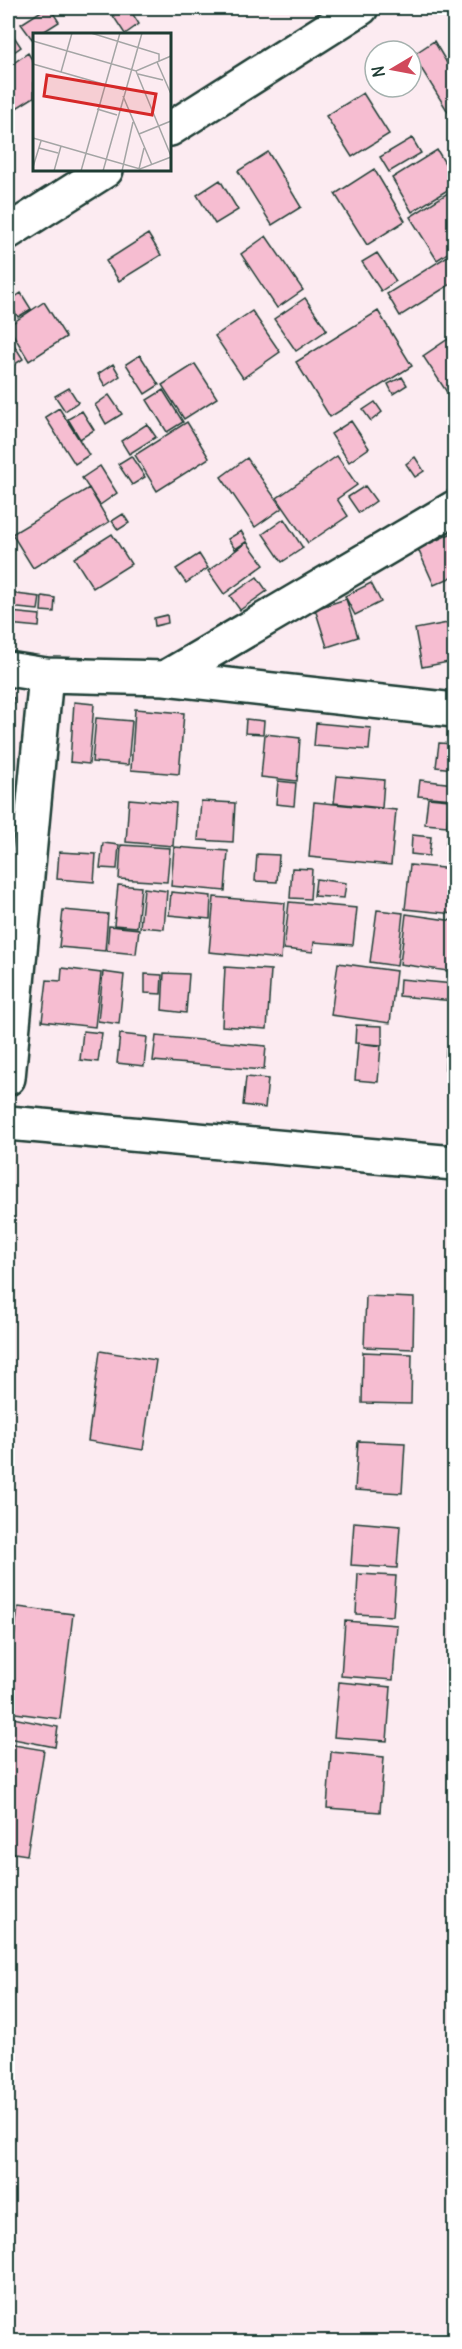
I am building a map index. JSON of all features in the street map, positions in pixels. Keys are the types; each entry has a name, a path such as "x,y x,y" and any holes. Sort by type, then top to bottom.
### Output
{"street":[{"path":"171,128 361,8"},
{"path":"8,232 104,171"},
{"path":"165,678 454,508"},
{"path":"8,669 46,675 165,678 454,710"},
{"path":"8,1078 46,675"},
{"path":"8,1123 454,1163"}],"building":[{"path":"46,8 50,8 59,22 42,33 33,33 32,39 21,24"},
{"path":"108,8 129,8 139,24 124,33"},
{"path":"8,30 21,47 8,56"},
{"path":"434,41 454,75 453,120 423,71 423,48"},
{"path":"28,53 33,61 33,98 15,109 8,97 8,67"},
{"path":"363,93 363,99 367,99 389,134 352,157 326,116"},
{"path":"412,138 421,153 389,172 380,157"},
{"path":"437,150 454,178 454,186 412,212 392,178"},
{"path":"268,152 301,207 272,225 238,171"},
{"path":"374,169 405,221 367,245 335,194"},
{"path":"220,180 238,210 215,224 197,195"},
{"path":"454,189 454,249 437,260 410,217"},
{"path":"148,234 161,255 119,281 106,261"},
{"path":"266,236 303,290 277,308 241,254"},
{"path":"454,252 454,282 400,316 387,294"},
{"path":"377,253 396,281 381,291 362,262"},
{"path":"21,293 31,309 18,317 8,302"},
{"path":"305,298 327,330 296,351 274,319"},
{"path":"44,302 66,337 29,361 8,326"},
{"path":"252,311 280,352 243,378 215,336"},
{"path":"378,311 412,366 330,417 296,362"},
{"path":"454,335 454,403 423,356"},
{"path":"8,338 23,359 9,368"},
{"path":"140,355 159,385 145,394 126,364"},
{"path":"113,364 120,376 105,386 98,374"},
{"path":"195,364 217,398 184,419 162,385"},
{"path":"402,377 407,385 393,394 388,384"},
{"path":"69,388 78,402 65,411 55,396"},
{"path":"163,390 183,422 167,432 147,400"},
{"path":"109,395 122,414 106,424 95,405"},
{"path":"375,402 382,412 371,421 363,410"},
{"path":"59,408 89,455 75,464 45,417"},
{"path":"82,411 94,430 80,439 68,419"},
{"path":"351,421 369,448 349,462 331,434"},
{"path":"187,422 209,458 157,491 135,455"},
{"path":"147,424 156,437 129,454 121,441"},
{"path":"131,456 145,477 132,485 118,464"},
{"path":"337,456 357,485 337,499 348,516 308,543 277,498"},
{"path":"415,457 424,471 415,477 406,464"},
{"path":"247,458 282,508 255,527 221,477"},
{"path":"100,466 117,493 100,505 82,478"},
{"path":"365,486 376,501 359,513 348,497"},
{"path":"89,488 109,522 33,568 12,534"},
{"path":"123,514 129,523 118,530 112,521"},
{"path":"284,519 303,548 282,562 263,534"},
{"path":"241,531 247,541 235,549 228,539"},
{"path":"454,532 454,576 434,585 418,549"},
{"path":"112,534 131,564 93,588 74,558"},
{"path":"247,542 264,565 224,594 208,571"},
{"path":"199,554 208,568 186,583 176,569"},
{"path":"257,577 267,591 240,610 230,596"},
{"path":"371,583 381,602 355,615 345,596"},
{"path":"8,593 40,597 38,610 8,607"},
{"path":"42,596 55,598 54,612 41,611"},
{"path":"346,599 358,637 327,647 315,609"},
{"path":"10,612 40,615 39,627 8,624"},
{"path":"167,615 168,623 155,626 154,618"},
{"path":"448,623 454,661 422,667 415,629"},
{"path":"8,697 14,698 12,721 8,720"},
{"path":"74,702 94,704 89,764 70,762"},
{"path":"135,709 184,713 179,774 131,770"},
{"path":"96,718 132,721 128,765 92,762"},
{"path":"246,719 264,721 263,734 245,733"},
{"path":"316,723 371,728 369,750 314,746"},
{"path":"265,734 300,738 297,781 261,777"},
{"path":"439,743 454,744 454,769 436,767"},
{"path":"337,776 384,780 382,808 334,803"},
{"path":"420,780 454,784 454,799 418,796"},
{"path":"278,781 296,783 294,806 276,804"},
{"path":"428,798 449,800 447,826 425,824"},
{"path":"129,799 176,803 173,846 126,842"},
{"path":"450,800 454,801 454,848 446,847"},
{"path":"201,801 235,803 233,842 198,840"},
{"path":"314,802 396,810 391,865 309,857"},
{"path":"412,835 431,837 429,856 411,854"},
{"path":"103,843 119,845 117,869 100,868"},
{"path":"121,845 170,848 167,882 119,879"},
{"path":"174,847 228,851 225,891 171,886"},
{"path":"59,852 96,854 94,882 57,879"},
{"path":"257,854 279,855 277,882 255,881"},
{"path":"410,865 454,869 454,914 405,909"},
{"path":"292,868 312,869 310,899 290,898"},
{"path":"316,879 346,883 344,898 314,896"},
{"path":"118,885 141,887 137,927 114,925"},
{"path":"144,888 167,891 164,929 140,927"},
{"path":"171,892 211,896 210,919 169,915"},
{"path":"214,897 285,903 281,959 209,952"},
{"path":"289,902 357,908 353,945 314,942 313,952 284,949"},
{"path":"63,910 108,914 105,951 59,947"},
{"path":"377,910 403,913 397,966 370,962"},
{"path":"406,914 454,921 454,972 400,964"},
{"path":"109,926 139,929 136,954 107,951"},
{"path":"338,963 396,971 390,1023 331,1015"},
{"path":"225,967 271,970 267,1029 222,1026"},
{"path":"62,968 101,973 95,1027 42,1021 47,980 61,981"},
{"path":"103,972 124,975 119,1024 98,1021"},
{"path":"164,973 189,974 186,1013 162,1010"},
{"path":"145,974 162,975 161,994 145,993"},
{"path":"400,979 454,984 454,1001 399,996"},
{"path":"356,1025 382,1026 382,1045 355,1043"},
{"path":"83,1031 102,1033 98,1062 80,1060"},
{"path":"120,1034 147,1037 144,1066 117,1063"},
{"path":"156,1036 266,1046 264,1070 153,1061"},
{"path":"358,1043 381,1046 378,1082 355,1080"},
{"path":"446,1050 454,1051 454,1070 445,1069"},
{"path":"246,1077 268,1079 265,1108 243,1105"},
{"path":"366,1296 414,1298 413,1349 364,1347"},
{"path":"100,1351 156,1360 143,1450 88,1441"},
{"path":"363,1352 412,1354 411,1404 362,1403"},
{"path":"358,1441 405,1443 402,1493 355,1490"},
{"path":"354,1522 400,1526 397,1568 351,1565"},
{"path":"358,1574 396,1576 393,1616 356,1614"},
{"path":"18,1607 73,1614 60,1719 8,1712 8,1686"},
{"path":"345,1621 397,1625 393,1680 341,1676"},
{"path":"339,1682 391,1687 387,1741 334,1737"},
{"path":"8,1717 58,1727 55,1747 8,1738"},
{"path":"8,1744 44,1750 27,1855 8,1852"},
{"path":"331,1752 384,1757 380,1812 327,1808"}]}
